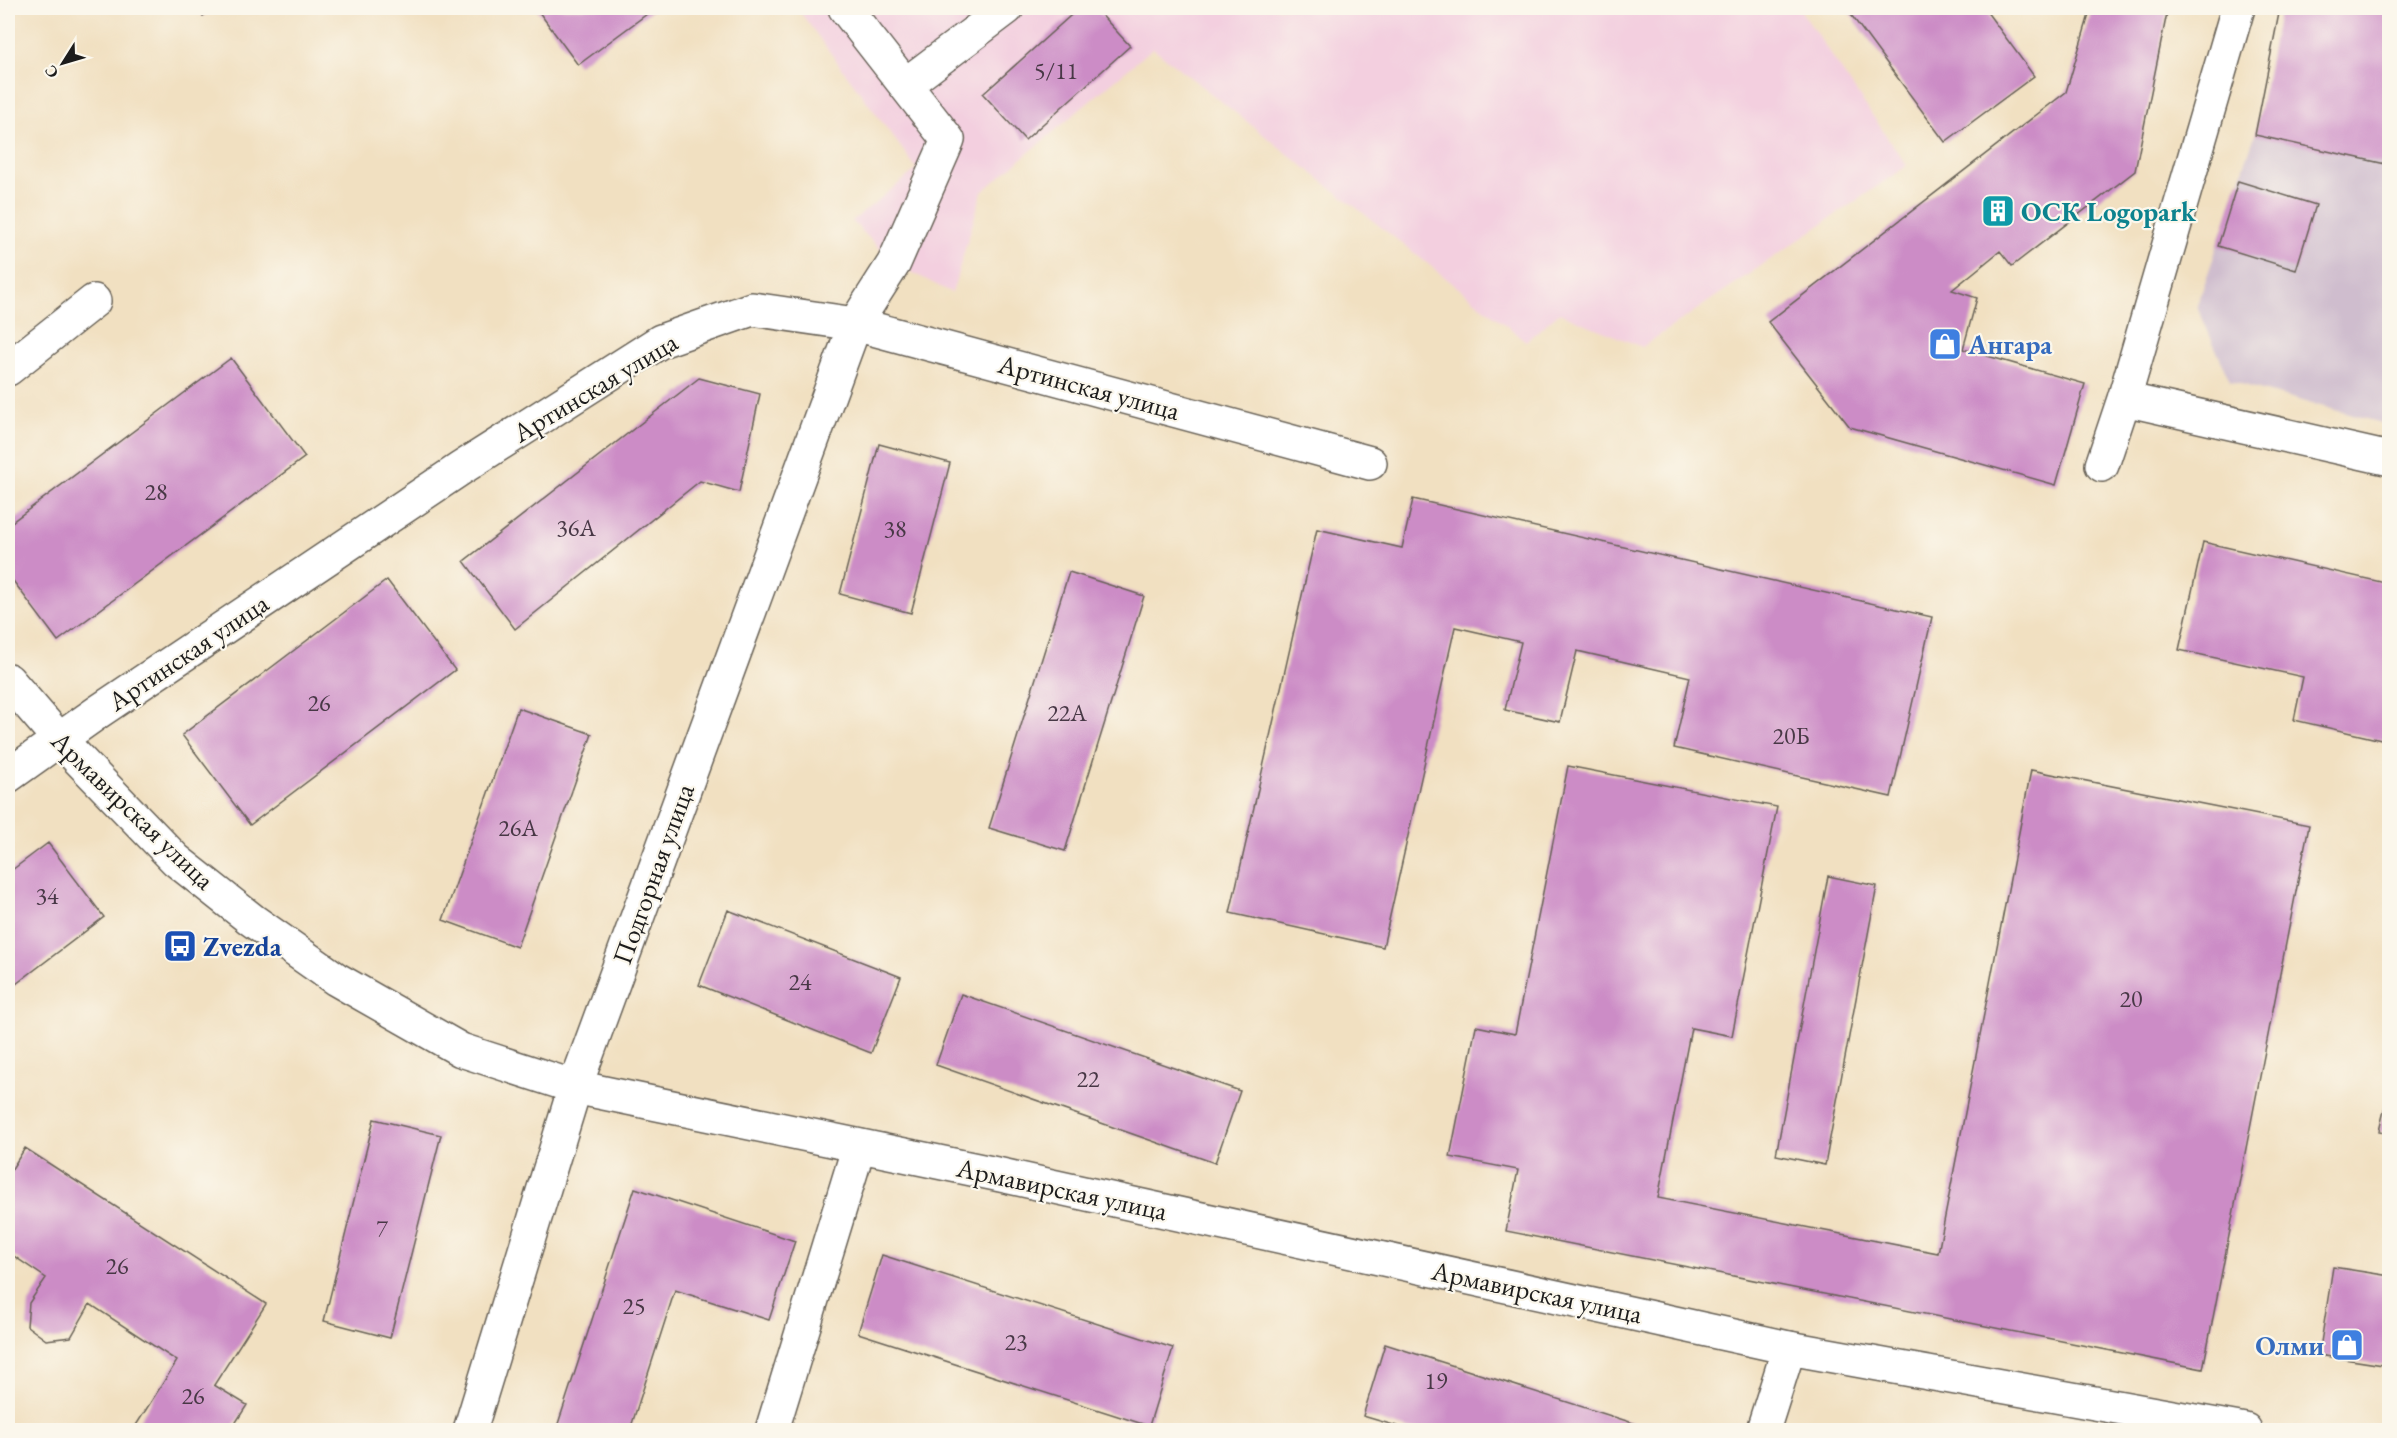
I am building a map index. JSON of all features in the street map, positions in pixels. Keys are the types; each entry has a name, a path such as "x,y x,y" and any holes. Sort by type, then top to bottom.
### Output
{"street":[{"path":"845,8 905,85 1007,8"},
{"path":"2102,465 2124,399 2238,8"},
{"name":"Подгорная улица","path":"470,1431 575,1087 855,324 894,263 948,140 905,85"},
{"path":"8,369 94,301"},
{"name":"Артинская улица","path":"8,776 59,739 460,469 662,341 752,309 855,324 1370,463"},
{"path":"2124,399 2390,459"},
{"name":"Армавирская улица","path":"8,680 59,739 176,860 252,920 336,979 461,1050 575,1087 859,1146 1789,1348 2245,1431"},
{"path":"772,1431 859,1146"},
{"path":"1763,1431 1789,1348"}],"shaded area":[{"path":"797,8 1799,8 1907,166 1642,347 1559,313 1526,341 1153,48 982,192 952,293 894,263 852,221 917,169"},
{"path":"2280,8 2389,8 2389,425 2230,381 2197,306 2255,135"}],"building":[{"path":"197,8 214,8 203,16"},
{"path":"536,8 655,8 578,65"},
{"path":"1079,8 1095,8 1130,46 1025,140 983,94"},
{"path":"1846,8 1984,8 2034,76 1945,142"},
{"name":"ОСК Logopark","path":"2091,8 2168,8 2135,171 2012,266 2000,251 1952,290 1977,298 1963,349 2085,384 2056,485 1850,427 1768,322 2066,92"},
{"path":"2280,8 2390,8 2390,165 2255,135"},
{"path":"2238,181 2316,205 2296,270 2218,246"},
{"path":"231,358 305,457 58,641 8,574 8,525"},
{"path":"699,378 760,394 739,492 700,481 515,629 464,561"},
{"path":"879,444 950,463 911,613 840,594"},
{"path":"1413,499 1932,617 1891,797 1674,748 1690,677 1577,651 1560,722 1505,710 1521,642 1455,627 1383,947 1230,913 1317,529 1402,548"},
{"path":"2203,542 2390,584 2390,742 2294,720 2303,677 2179,650"},
{"path":"1069,572 1144,596 1065,851 989,828"},
{"path":"387,580 455,670 250,825 182,735"},
{"path":"518,708 592,734 517,947 443,920"},
{"path":"1568,766 1777,807 1732,1036 1691,1028 1658,1198 1938,1253 2031,770 2309,825 2203,1369 1506,1231 1518,1170 1450,1157 1476,1026 1515,1034"},
{"path":"48,843 104,917 8,990 8,873"},
{"path":"1828,876 1877,886 1825,1165 1776,1155"},
{"path":"728,910 901,977 871,1053 699,985"},
{"path":"961,994 1240,1091 1215,1163 936,1065"},
{"path":"2390,1090 2390,1133 2379,1131"},
{"path":"374,1119 441,1135 390,1338 324,1321"},
{"path":"25,1148 266,1304 214,1385 247,1405 231,1430 133,1430 177,1361 90,1304 71,1337 46,1340 27,1326 29,1303 46,1278 8,1252 8,1175"},
{"path":"635,1188 795,1241 769,1320 675,1290 630,1430 556,1430"},
{"path":"882,1255 1173,1348 1149,1426 858,1333"},
{"path":"2333,1267 2390,1276 2390,1366 2319,1355"},
{"path":"1385,1344 1655,1430 1410,1430 1363,1416"}],"place":[{"name":"ОСК Logopark","path":"1998,211"},
{"name":"Ангара","path":"1945,344"},
{"name":"Zvezda","path":"180,946"},
{"name":"Олми","path":"2347,1345"}]}
